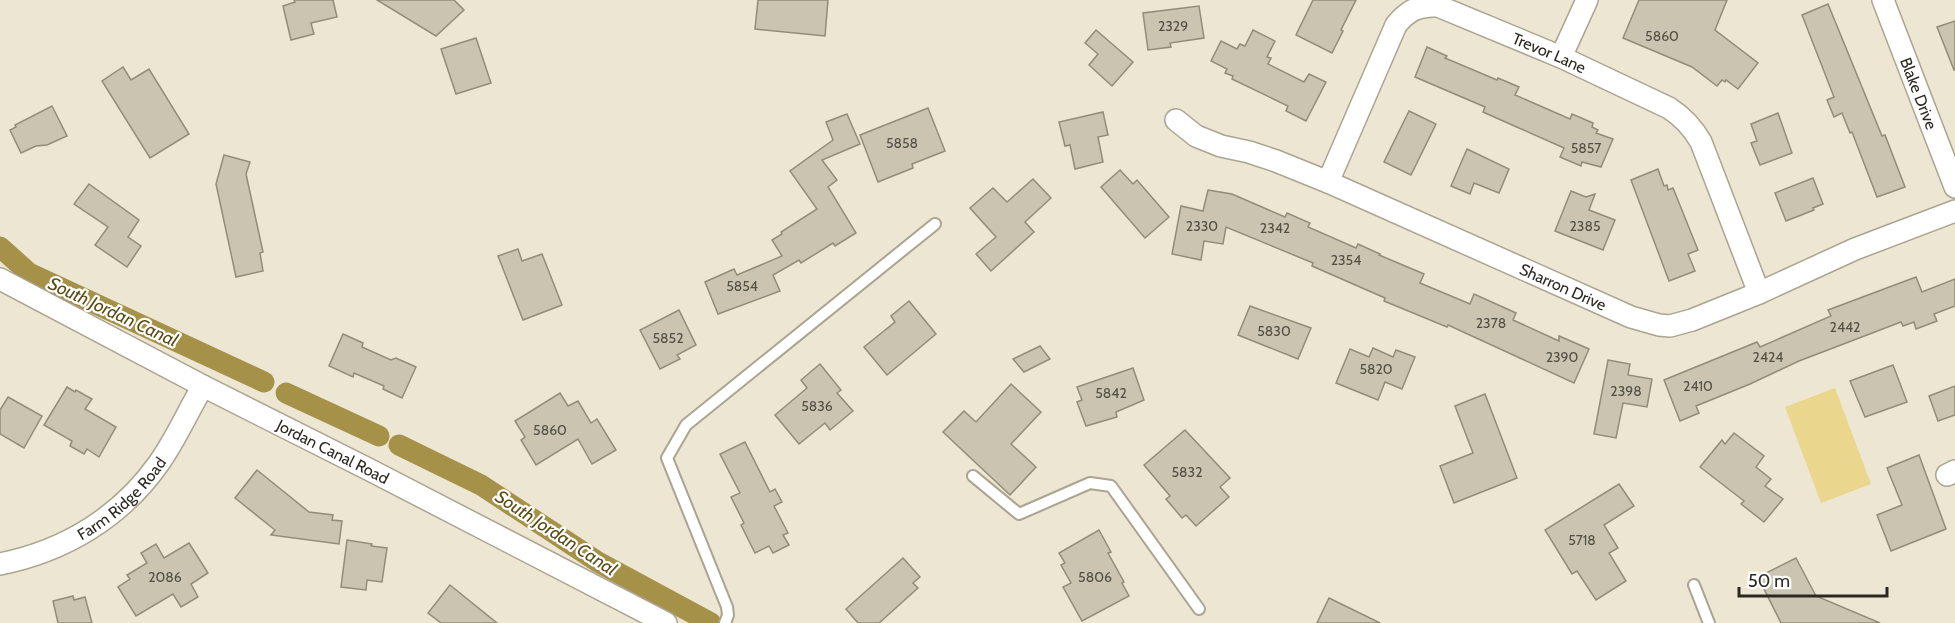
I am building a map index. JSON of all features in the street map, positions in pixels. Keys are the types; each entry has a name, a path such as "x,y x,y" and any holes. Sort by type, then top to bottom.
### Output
{"street":[{"path":"1561,57 1587,0"},
{"name":"Blake Drive","path":"1882,0 1955,187"},
{"name":"Trevor Lane","path":"1328,182 1396,25 1414,8 1426,5 1446,8 1561,57 1669,108 1687,122 1701,142 1759,293"},
{"name":"Sharron Drive","path":"1176,120 1196,136 1221,146 1249,152 1328,182 1647,323 1670,326 1759,293 1855,249 1955,211"},
{"name":"Jordan Canal Road","path":"0,279 203,386 666,623"},
{"name":"Farm Ridge Road","path":"0,564 51,550 102,522 124,504 144,484 161,460 203,386"}],"lane":[{"path":"725,623 728,615 727,607 667,458 686,425 935,224"},
{"path":"973,476 1019,514 1090,483 1112,486 1199,609"},
{"path":"1694,585 1709,623"}],"shaded area":[{"path":"1835,388 1871,484 1821,503 1785,407"}],"building":[{"path":"294,0 333,0 337,17 311,23 314,34 291,40 283,6 295,2"},
{"path":"377,0 454,0 464,10 436,36"},
{"path":"758,0 828,0 825,36 755,29"},
{"path":"1313,0 1356,0 1332,53 1296,35"},
{"path":"1639,0 1727,0 1715,30 1758,63 1738,89 1726,80 1725,82 1722,80 1717,86 1692,67 1623,38"},
{"path":"1828,4 1905,187 1877,197 1852,132 1850,133 1842,113 1834,117 1827,100 1834,97 1802,15"},
{"path":"1199,6 1204,38 1170,43 1171,47 1148,50 1143,13"},
{"path":"1955,21 1955,70 1954,70 1937,27"},
{"path":"1096,30 1133,62 1112,86 1089,65 1098,54 1085,43"},
{"path":"1253,30 1275,41 1267,57 1271,58 1268,64 1304,82 1309,74 1326,82 1306,121 1286,111 1288,106 1232,79 1233,76 1225,73 1227,69 1211,61 1221,41 1237,49 1240,44 1245,46"},
{"path":"476,38 491,83 456,94 441,49"},
{"path":"1427,47 1447,56 1445,58 1519,87 1515,95 1570,119 1572,114 1593,123 1592,127 1598,130 1596,133 1613,139 1601,167 1582,162 1581,166 1560,157 1564,148 1483,112 1485,107 1415,77"},
{"path":"123,67 131,80 149,69 189,134 150,158 102,81"},
{"path":"52,106 67,136 21,153 10,130 16,127 15,125"},
{"path":"928,108 945,151 912,164 913,168 878,182 860,135"},
{"path":"1409,111 1436,124 1411,175 1384,162"},
{"path":"1103,112 1108,135 1098,137 1103,162 1075,169 1070,145 1065,146 1059,122"},
{"path":"1778,113 1792,153 1760,165 1751,143 1757,141 1751,124"},
{"path":"847,114 860,144 822,160 837,180 828,187 856,233 835,246 833,243 801,263 799,260 773,275 780,291 718,314 705,282 734,269 737,275 782,256 772,240 817,209 790,171 833,140 826,122"},
{"path":"1467,149 1509,169 1499,193 1474,183 1470,194 1451,186"},
{"path":"224,155 250,162 246,174 263,252 260,253 263,271 236,277 216,184"},
{"path":"1658,169 1664,186 1667,185 1668,190 1673,188 1698,250 1688,254 1695,271 1669,281 1631,180"},
{"path":"1120,170 1133,184 1137,180 1169,217 1145,238 1101,187"},
{"path":"1813,178 1823,204 1786,221 1775,193"},
{"path":"1033,179 1051,198 1025,222 1034,232 991,271 976,254 996,237 970,208 993,188 1007,202"},
{"path":"89,184 139,220 128,237 141,246 127,267 95,245 108,227 74,204"},
{"path":"1208,190 1232,194 1285,217 1287,213 1310,223 1308,227 1356,248 1358,244 1424,274 1420,283 1470,304 1474,294 1516,313 1513,320 1559,341 1559,336 1589,349 1574,383 1448,325 1447,327 1384,301 1385,298 1312,266 1313,263 1226,227 1223,244 1204,241 1201,260 1172,254 1181,206 1203,211"},
{"path":"1571,191 1586,197 1595,194 1589,210 1615,220 1603,250 1555,231"},
{"path":"518,249 522,261 542,254 562,305 523,320 498,256"},
{"path":"1916,277 1922,292 1955,279 1955,306 1934,314 1937,321 1916,329 1914,322 1903,326 1901,322 1799,361 1696,406 1699,413 1680,421 1664,380 1757,342 1760,347 1831,316 1828,310"},
{"path":"909,301 936,334 887,375 864,347 895,322 891,316"},
{"path":"1250,306 1311,328 1298,359 1238,335"},
{"path":"679,310 696,345 677,355 680,359 660,369 640,330"},
{"path":"343,334 363,343 362,347 391,360 396,358 416,367 402,398 383,389 384,386 354,373 353,377 329,366"},
{"path":"1040,346 1050,359 1024,372 1013,359"},
{"path":"1373,348 1393,357 1396,350 1415,357 1402,389 1385,382 1378,400 1336,383 1350,349 1369,357"},
{"path":"1608,360 1630,364 1628,375 1652,379 1647,407 1623,403 1616,438 1594,434"},
{"path":"820,364 841,390 837,393 853,411 830,430 825,423 799,444 775,415 807,388 801,380"},
{"path":"1893,365 1907,402 1865,417 1850,381"},
{"path":"1133,368 1144,400 1116,412 1117,417 1086,426 1077,402 1082,400 1077,387"},
{"path":"1011,384 1041,412 1011,444 1036,467 1010,495 943,432 964,411 976,422"},
{"path":"1955,386 1955,415 1938,421 1929,396"},
{"path":"67,387 92,399 85,409 116,427 99,457 87,449 84,454 70,446 72,441 44,425"},
{"path":"560,393 568,406 578,401 591,423 597,419 616,450 592,464 578,439 536,465 521,440 525,437 515,421"},
{"path":"1485,394 1517,478 1454,503 1440,466 1473,453 1455,406"},
{"path":"8,397 42,416 24,448 0,434 0,410"},
{"path":"1185,430 1230,478 1220,487 1229,497 1196,526 1186,515 1182,518 1166,499 1170,496 1144,465"},
{"path":"1734,433 1764,456 1756,467 1771,479 1765,486 1783,499 1764,522 1741,504 1744,501 1700,467 1722,440 1725,444"},
{"path":"745,442 770,492 775,489 782,502 774,506 788,533 783,535 789,545 773,553 769,546 755,553 741,525 744,523 731,497 740,493 720,454"},
{"path":"1919,455 1946,529 1891,551 1877,515 1902,505 1887,468"},
{"path":"257,470 309,512 333,515 332,520 342,521 339,544 271,535 275,530 235,498"},
{"path":"1619,484 1634,506 1604,525 1618,548 1609,553 1626,581 1596,600 1577,571 1572,574 1545,530"},
{"path":"1099,530 1111,552 1108,553 1129,596 1082,621 1063,587 1071,583 1061,565 1065,563 1059,553"},
{"path":"347,540 387,548 382,582 367,580 366,590 341,587"},
{"path":"189,543 208,573 191,584 198,597 181,607 173,594 136,616 118,587 130,579 127,575 147,563 141,553 156,544 164,558"},
{"path":"903,558 920,577 913,583 918,588 879,623 858,623 846,609"},
{"path":"1796,558 1816,596 1880,623 1781,623 1758,577"},
{"path":"450,585 497,623 441,623 428,613"},
{"path":"73,596 74,600 85,597 92,623 58,623 53,601"},
{"path":"1329,598 1380,623 1317,623"}],"waterway":[{"name":"South Jordan Canal","path":"0,247 29,273 264,382"},
{"name":"South Jordan Canal","path":"286,393 379,436"},
{"name":"South Jordan Canal","path":"399,445 481,485 598,562 711,623"}]}
